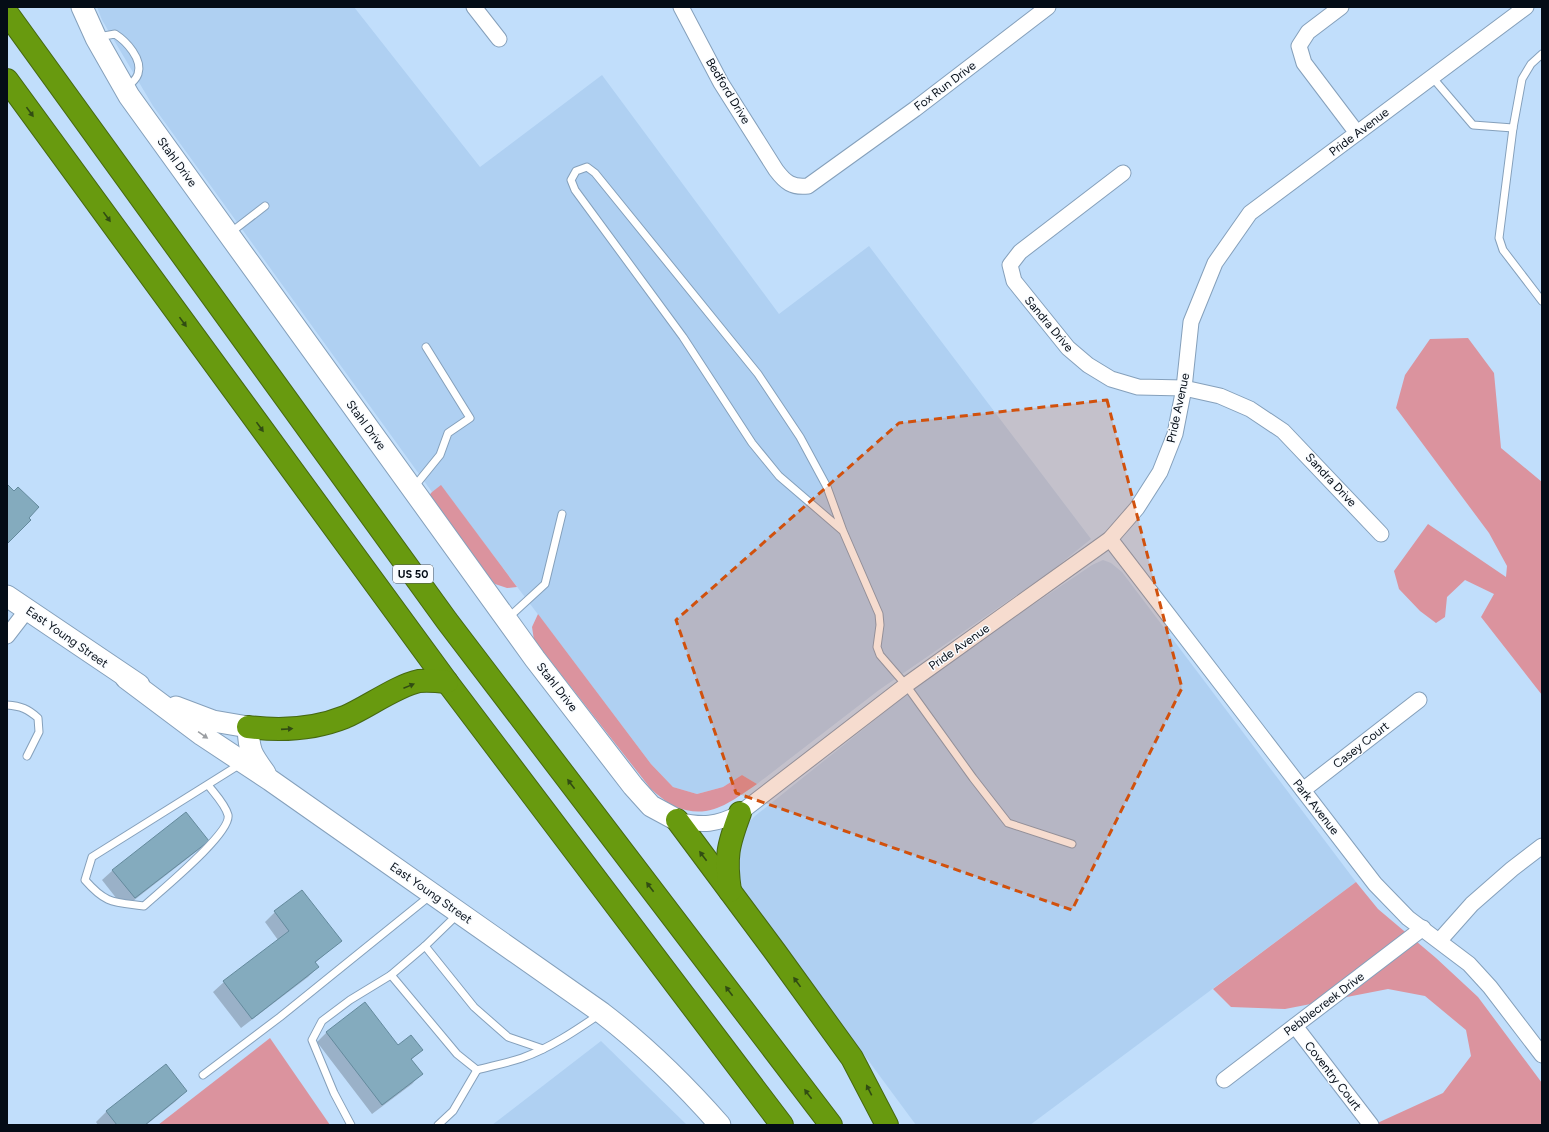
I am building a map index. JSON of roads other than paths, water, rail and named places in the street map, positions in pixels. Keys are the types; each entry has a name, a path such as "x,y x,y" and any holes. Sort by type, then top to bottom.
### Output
{"highway":[{"name":"US 50","path":"7,14 447,621 831,1125"},
{"name":"US 50","path":"7,80 447,682 782,1125"},
{"path":"248,727 279,729 301,728 327,723 345,717 419,681 447,682"},
{"path":"731,892 726,866 730,840 740,813"},
{"path":"677,820 852,1058 886,1125"}],"main road":[{"name":"Stahl Drive","path":"82,7 96,38 125,89 507,619 633,786 651,806 677,820"},
{"name":"East Young Street","path":"7,596 126,678 202,735 270,780 602,1012 639,1043 695,1096 720,1125"},
{"name":"East Young Street","path":"126,678 171,705 213,721 248,727"},
{"path":"248,727 249,744 252,755 270,780"}],"street":[{"path":"474,7 499,39"},
{"name":"Bedford Drive","path":"681,7 721,83 779,173 792,185 800,187 808,186 840,163"},
{"name":"Fox Run Drive","path":"840,163 1048,7"},
{"path":"1341,7 1308,32 1299,46 1304,63 1357,133"},
{"name":"Pride Avenue","path":"677,820 708,825 725,820 740,813 906,685 1110,539 1137,508 1160,472 1175,434 1184,388 1191,322 1215,262 1250,213 1431,76 1526,7"},
{"name":"Sandra Drive","path":"1123,173 1020,252 1010,265 1014,281 1068,348 1088,365 1111,379 1138,387 1184,388 1220,396 1244,406 1283,431 1381,534"},
{"name":"Park Avenue","path":"1110,539 1376,884 1408,918 1440,940 1469,964 1490,987 1542,1055"},
{"path":"7,636 27,610"},
{"name":"Casey Court","path":"1303,790 1419,700"},
{"path":"1440,940 1472,904 1512,869 1542,846"},
{"name":"Pebblecreek Drive","path":"1224,1080 1423,928"},
{"name":"Coventry Court","path":"1295,1026 1371,1125"}],"lane":[{"path":"1542,54 1532,64 1522,79 1513,128 1499,238 1503,250 1542,301"},
{"path":"1431,76 1473,125 1513,128"},
{"path":"843,531 779,476 752,443 683,337 576,190 571,180 576,171 587,167 595,173 758,374 800,437 826,487 843,531 879,614 880,625 877,647 880,655 906,685 972,778 1008,823 1072,844"},
{"path":"229,234 265,206"},
{"path":"412,489 440,454 448,432 470,418 426,347"},
{"path":"507,619 545,584 562,514"},
{"path":"7,705 28,709 38,718 39,732 27,756"},
{"path":"208,785 219,799 228,816 227,825 209,848 144,906 111,902 98,895 85,880 92,857 244,762"},
{"path":"203,1075 280,1017 432,894"},
{"path":"351,1125 334,1093 312,1040 322,1022 350,1000 391,975 425,946 459,912"},
{"path":"425,946 474,1007 508,1037 543,1049"},
{"path":"391,975 457,1054 477,1070"},
{"path":"438,1125 453,1111 477,1070 521,1058 543,1049 569,1036 602,1012"}]}
